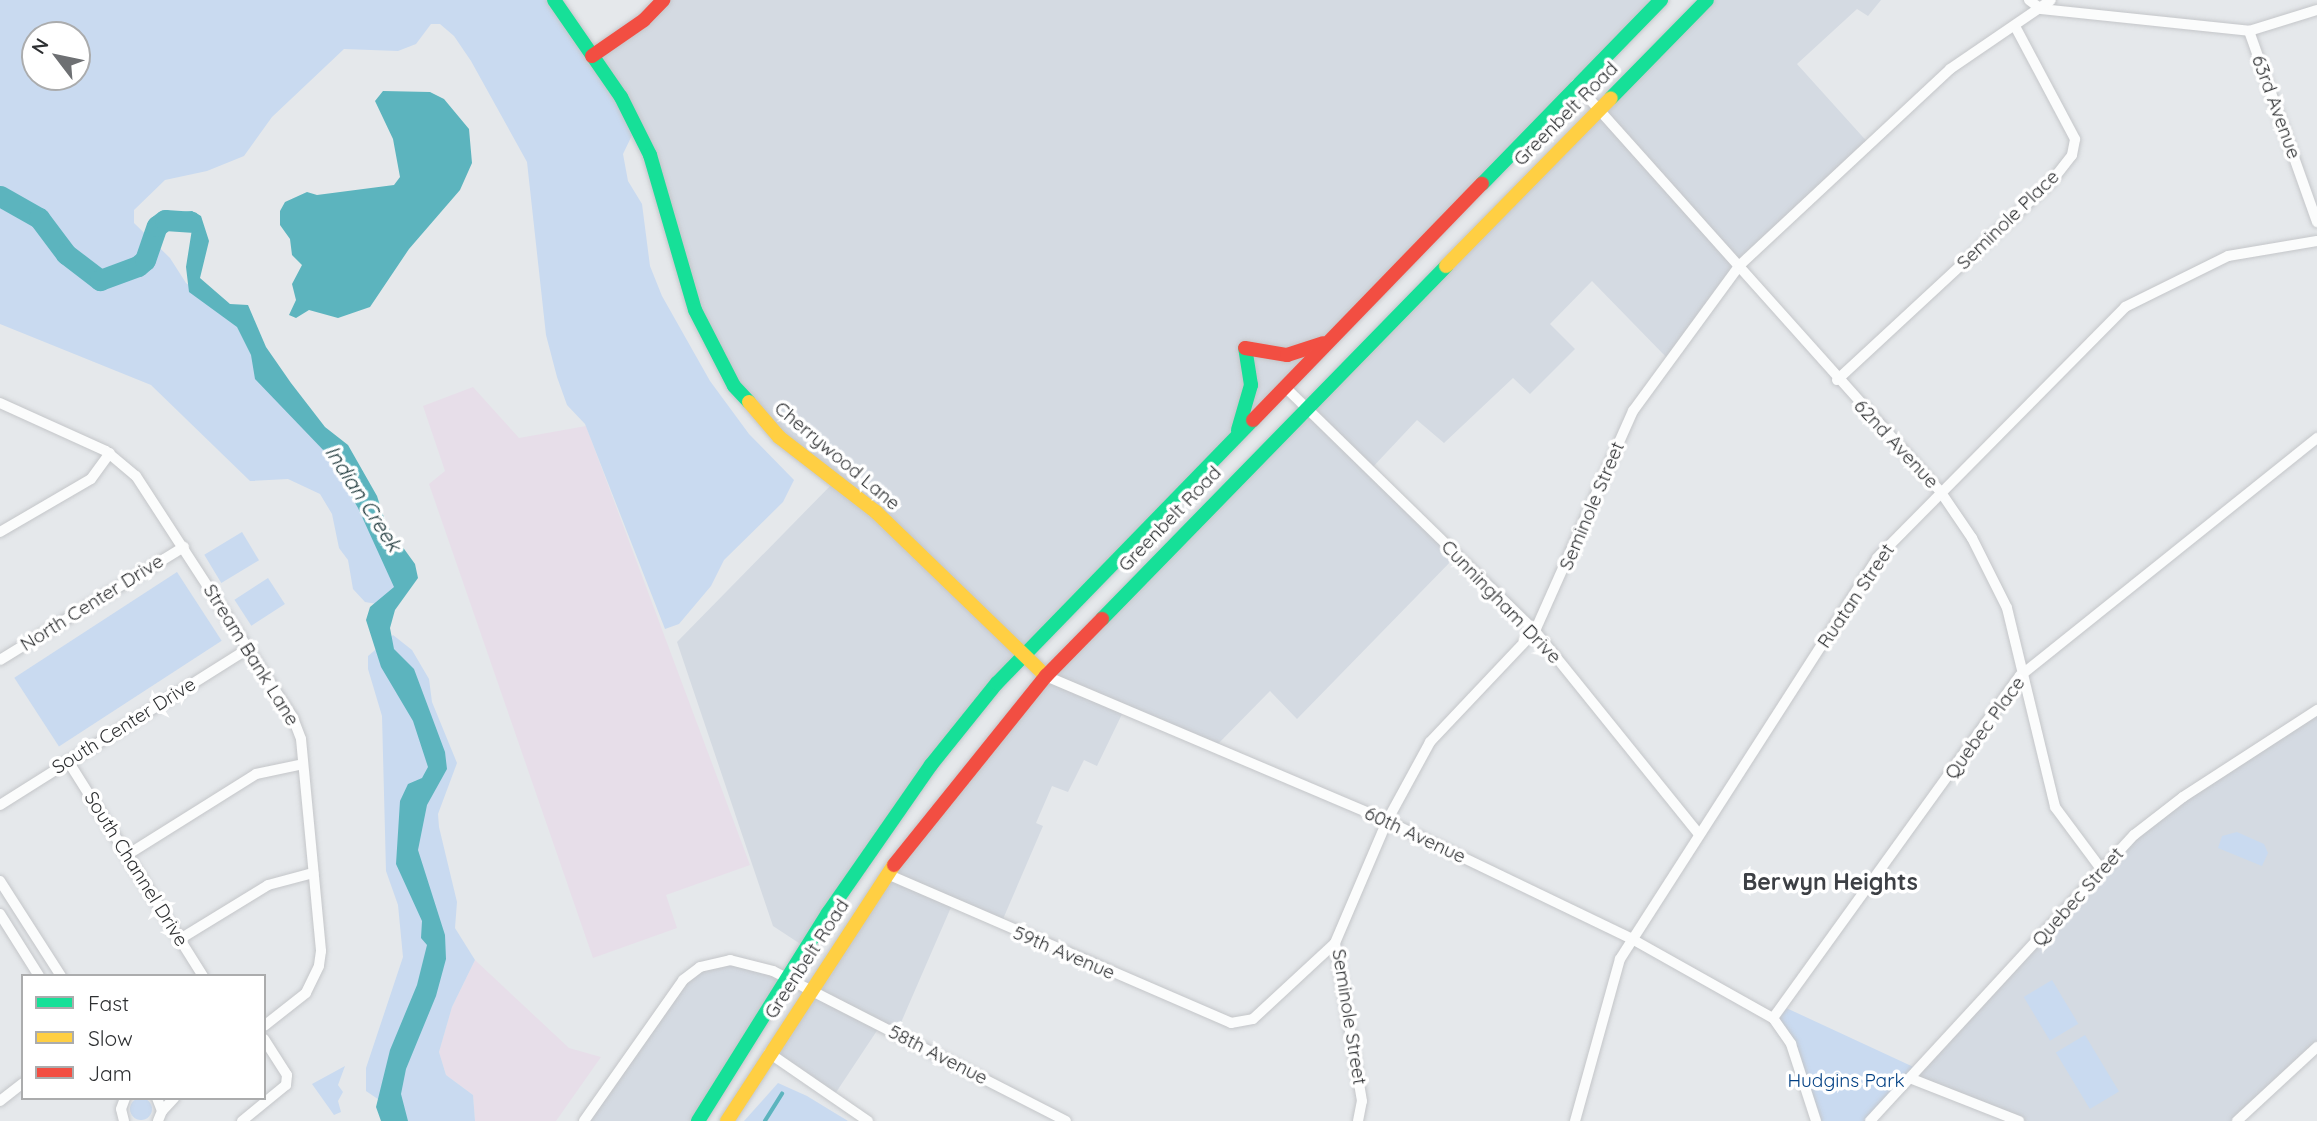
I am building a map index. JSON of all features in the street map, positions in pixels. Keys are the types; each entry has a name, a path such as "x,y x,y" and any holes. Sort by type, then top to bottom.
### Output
{"main road":[{"name":"Cherrywood Lane","path":"554,0 621,97 659,174 695,310 734,386 779,437 876,512 1046,676"},
{"path":"592,56 644,20 663,0"},
{"name":"Greenbelt Road","path":"698,1121 785,977 931,765 1023,654 1235,439 1576,84 1661,0"},
{"name":"Greenbelt Road","path":"727,1121 809,989 887,874 1046,676 1305,407 1707,0"},
{"path":"1235,439 1250,397 1252,378 1245,348 1287,355 1332,338"}],"street":[{"path":"2029,0 2040,9 2249,31 2317,10"},
{"name":"Seminole Street","path":"1359,1121 1362,1101 1335,943 1387,821 1438,730 1535,631 1633,411 1740,265 1950,69 2016,28 2051,0"},
{"name":"Seminole Place","path":"1837,380 2051,182 2072,155 2075,139 2016,28"},
{"name":"63rd Avenue","path":"2249,31 2317,222"},
{"name":"62nd Avenue","path":"1576,84 1740,265 1837,380 1940,491 2001,590 2020,676 2055,807 2101,869"},
{"name":"Ruatan Street","path":"1575,1121 1616,972 1632,939 1877,558 1940,491 2125,307 2228,256 2317,241"},
{"name":"Cunningham Drive","path":"1285,387 1535,631 1699,834"},
{"name":"Stream Bank Lane","path":"0,403 110,453 136,476 293,718 303,764 319,966 301,1000 266,1025"},
{"name":"Quebec Place","path":"1773,1018 2020,676 2317,438"},
{"path":"0,532 91,479 110,453"},
{"name":"North Center Drive","path":"1,658 184,547"},
{"name":"South Center Drive","path":"0,806 249,648"},
{"name":"60th Avenue","path":"1046,676 1387,821 1632,939 1773,1018"},
{"name":"Quebec Street","path":"1870,1121 1912,1079 2101,869 2155,817 2317,710"},
{"name":"South Channel Drive","path":"68,761 202,974"},
{"path":"127,855 256,774 303,764"},
{"path":"180,939 268,885 313,873"},
{"name":"59th Avenue","path":"887,874 1224,1021 1243,1022 1269,1006 1335,943"},
{"path":"0,881 60,974"},
{"path":"0,914 38,974"},
{"name":"58th Avenue","path":"584,1121 690,974 709,964 739,960 785,977 1066,1121"},
{"path":"1773,1018 1791,1044 1816,1121"},
{"path":"250,1119 284,1088 287,1080 266,1043"},
{"path":"2237,1121 2317,1047"},
{"path":"769,1053 868,1121"},
{"path":"1912,1079 2019,1121"},
{"path":"0,1101 21,1085"},
{"path":"120,1118 124,1100"},
{"path":"158,1100 160,1118"},
{"path":"160,1118 173,1100"}],"shaded area":[{"path":"663,0 1648,0 1654,7 1023,654 805,947 773,926 677,642 835,481 779,437 718,361 658,174 592,56"},
{"path":"1707,0 1881,0 1868,16 1857,9 1797,64 1871,146 1740,265 1668,359 1592,281 1550,324 1575,349 1530,394 1513,378 1444,443 1417,420 1370,470 1457,555 1297,719 1270,691 1214,748 1124,710 1097,766 1084,760 1068,792 1052,786 1036,823 1043,826 1000,926 952,905 896,1034 880,1026 833,1097 769,1053 809,989 1046,676"},
{"path":"473,387 519,438 586,426 750,865 666,895 677,928 593,958 429,484 445,471 423,406"},
{"path":"2317,710 2317,1047 2237,1121 2017,1121 1912,1079 2134,835"},
{"path":"475,960 569,1048 601,1057 556,1121 475,1121 473,1095 446,1075 439,1052 452,1007"},
{"path":"722,961 785,977 698,1121 584,1121 683,980"}],"green space":[{"path":"0,0 554,0 636,127 623,154 628,181 642,204 650,266 662,296 710,381 749,434 794,480 783,502 724,560 711,586 679,624 665,629 585,424 567,405 557,377 546,335 527,162 471,61 454,36 440,24 431,24 416,44 398,51 344,49 272,117 244,156 207,171 165,180 134,210 134,223 170,258 186,283 240,321 406,576 377,604 365,602 353,589 348,560 339,548 332,514 320,494 288,479 250,481 151,385 0,324"},
{"path":"242,532 259,560 221,583 204,555"},
{"path":"177,572 222,641 59,746 14,678"},
{"path":"268,578 285,604 251,626 234,600"},
{"path":"393,635 412,650 429,679 432,702 457,763 438,814 439,827 457,902 455,928 475,960 452,1007 439,1052 446,1075 473,1095 475,1121 401,1121 397,1112 366,1091 366,1068 403,957 398,905 386,871 382,716 368,669 368,656"},
{"path":"2237,832 2264,844 2268,853 2262,866 2218,848 2222,836"},
{"path":"2052,980 2078,1024 2050,1041 2024,997"},
{"name":"Hudgins Park","path":"1782,1006 1920,1070 1870,1121 1816,1121 1791,1044 1773,1018"},
{"path":"2085,1035 2119,1092 2090,1109 2056,1053"},
{"path":"345,1066 338,1085 343,1092 338,1101 341,1112 334,1115 312,1084"},
{"path":"778,1083 807,1096 848,1121 744,1121"},
{"path":"147,1100 151,1105 149,1117 141,1120 133,1117 130,1109 133,1101"}],"water":[{"path":"383,91 430,92 444,99 469,129 472,163 460,190 409,249 370,307 338,318 309,310 296,318 289,315 296,300 292,284 302,265 292,255 290,239 280,225 280,211 285,202 307,192 317,195 394,185 400,177 393,139 375,101"},
{"path":"192,211 201,216 209,241 200,278 230,304 248,305 266,347 291,383 325,427 348,445 377,496 386,524 415,564 418,578 395,610 390,628 394,649 414,669 445,752 447,769 427,805 418,850 445,935 446,959 436,996 406,1069 401,1094 408,1121 381,1121 376,1107 390,1050 417,985 427,945 421,938 422,921 396,864 400,801 408,784 422,778 428,767 413,721 381,667 366,620 370,607 394,587 358,508 327,454 255,379 251,355 237,327 189,292 186,267 192,229 167,228 163,214"}],"waterway":[{"name":"Indian Creek","path":"0,196 39,218 66,254 100,280 138,266 145,260 157,226 165,220 191,222"},
{"path":"765,1121 782,1094"}],"traffic: fast":[{"path":"554,0 621,97 650,155 695,310 734,386 749,402"},
{"path":"1482,184 1661,0"},
{"path":"1611,98 1707,0"},
{"path":"1102,619 1446,266"},
{"path":"1238,430 1251,385 1245,348"},
{"path":"698,1121 828,913 931,765 997,683 1253,420"}],"traffic: slow":[{"path":"1446,266 1611,98"},
{"path":"749,402 779,437 876,512 1046,676"},
{"path":"727,1121 894,865"}],"traffic: jam":[{"path":"592,56 644,20 663,0"},
{"path":"1253,420 1482,184"},
{"path":"1245,348 1287,355 1323,343"},
{"path":"894,865 1046,676 1102,619"}],"district":[{"name":"Berwyn Heights","path":"1830,882"}]}
